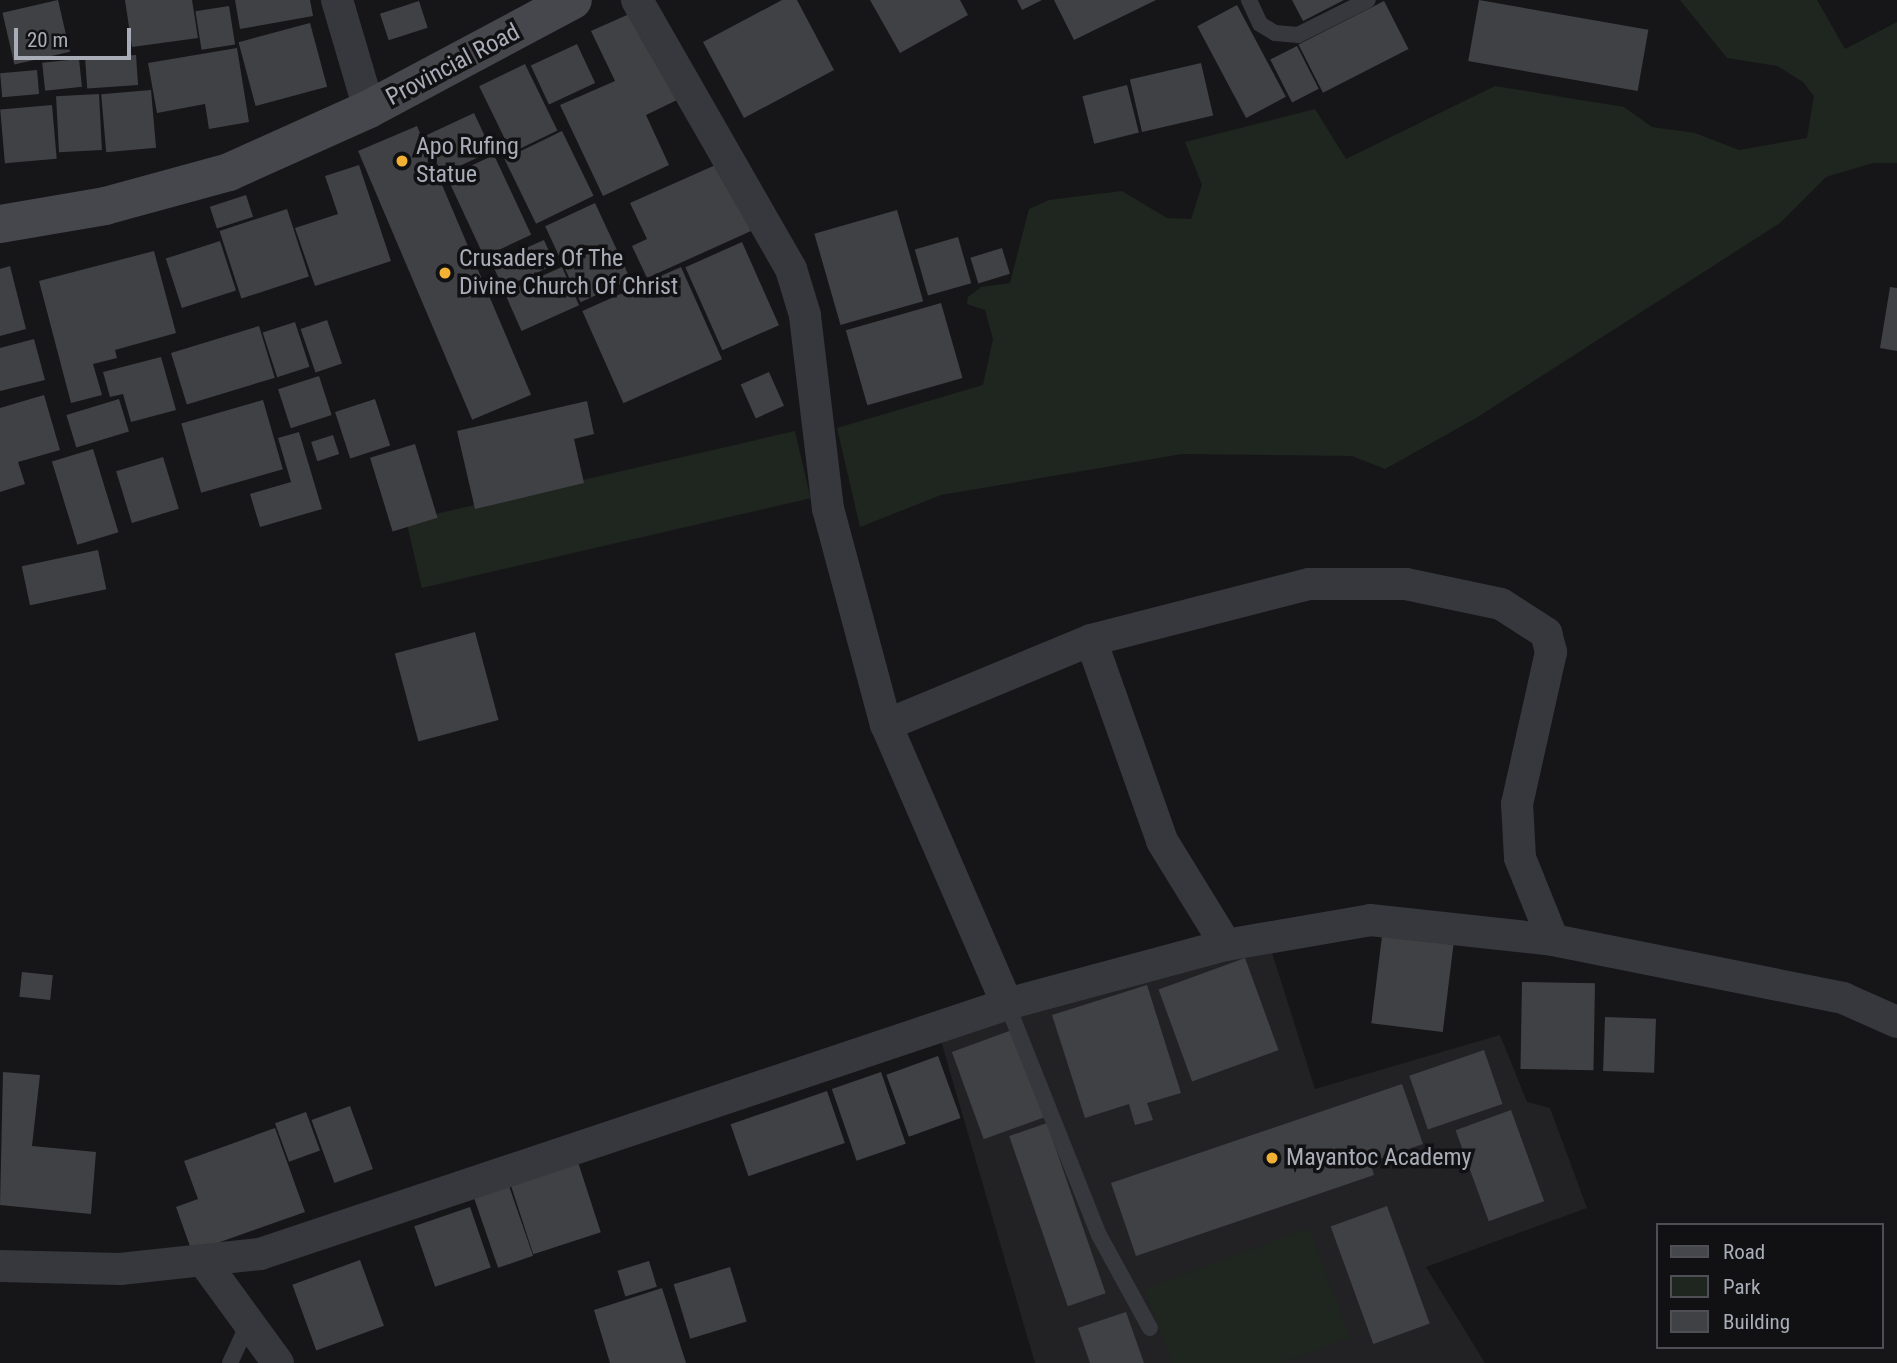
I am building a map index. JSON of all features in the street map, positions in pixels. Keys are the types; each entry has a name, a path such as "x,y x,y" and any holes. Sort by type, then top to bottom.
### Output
{"main road":[{"name":"Provincial Road","path":"0,224 105,206 229,172 369,109 573,0"}],"street":[{"path":"337,0 369,109"},
{"path":"637,0 791,269 805,314 828,509 886,725 1007,1004"},
{"path":"886,725 1091,640 1309,584 1406,584 1502,604 1546,633 1550,652 1517,804 1520,858 1553,940"},
{"path":"1091,640 1162,841 1226,945"},
{"path":"0,1266 120,1269 205,1263 323,1236 593,1139 1007,1004 1226,945 1370,920 1553,940 1843,998 1897,1022"},
{"path":"205,1263 278,1363"}],"lane":[{"path":"1249,0 1260,24 1275,33 1298,35 1368,0"},
{"path":"1007,1004 1099,1235 1150,1328"},
{"path":"230,1363 248,1324"}],"shaded area":[{"name":"Mayantoc Academy","path":"1269,943 1315,1089 1500,1035 1527,1102 1550,1108 1587,1208 1426,1267 1485,1363 1035,1363 941,1041 1029,1007"}],"green space":[{"path":"1680,0 1817,0 1845,49 1897,22 1897,163 1873,163 1826,177 1780,223 1476,418 1385,469 1352,456 1182,454 941,495 860,527 837,428 983,385 993,339 985,310 967,304 968,297 981,287 1010,283 1029,209 1049,200 1122,191 1167,218 1191,219 1202,185 1185,142 1315,109 1346,159 1495,86 1624,107 1652,127 1695,133 1739,150 1807,138 1814,96 1803,82 1777,66 1727,58"},
{"path":"795,431 811,498 422,588 406,521"},
{"path":"1309,1228 1350,1338 1281,1363 1172,1363 1144,1289"}],"building":[{"path":"58,0 70,52 14,64 2,13"},
{"path":"125,0 192,0 198,38 132,47"},
{"path":"235,0 310,0 313,16 240,29"},
{"path":"782,0 797,0 834,70 744,118 703,42"},
{"path":"870,0 960,0 968,15 900,53"},
{"path":"1017,0 1042,0 1022,10"},
{"path":"1054,0 1156,0 1074,40"},
{"path":"1292,0 1344,0 1303,21"},
{"path":"1479,0 1648,30 1638,91 1468,61"},
{"path":"419,1 428,28 389,40 380,14"},
{"path":"1384,1 1409,49 1323,93 1298,45"},
{"path":"1237,5 1286,97 1246,118 1197,26"},
{"path":"229,6 235,45 202,50 195,11"},
{"path":"636,11 677,100 646,115 669,165 603,196 560,105 615,81 591,31"},
{"path":"310,23 327,87 256,106 239,42"},
{"path":"577,44 595,83 549,105 531,66"},
{"path":"1297,46 1319,89 1292,102 1270,60"},
{"path":"237,48 249,122 209,129 205,104 157,113 148,63"},
{"path":"136,55 138,85 87,88 85,59"},
{"path":"79,59 82,87 45,91 42,63"},
{"path":"1201,63 1213,116 1142,132 1130,79"},
{"path":"525,64 557,131 512,153 479,86"},
{"path":"37,70 39,94 2,97 0,73"},
{"path":"1127,85 1139,133 1094,144 1082,96"},
{"path":"151,90 156,148 106,152 101,94"},
{"path":"99,94 102,150 59,152 56,96"},
{"path":"52,105 57,159 5,163 0,110"},
{"path":"474,113 492,151 442,174 424,136"},
{"name":"Crusaders Of The Divine Church Of Christ","path":"417,126 531,395 472,420 358,151"},
{"path":"562,131 594,196 536,224 504,159"},
{"path":"494,155 531,235 484,257 447,177"},
{"path":"720,163 751,231 647,278 632,246 647,239 630,203"},
{"path":"359,165 391,261 315,286 295,228 338,214 325,176"},
{"path":"246,195 253,217 217,229 210,207"},
{"path":"595,203 630,279 581,302 545,226"},
{"path":"287,209 309,277 241,298 219,231"},
{"path":"897,210 923,301 841,325 814,234"},
{"path":"958,237 971,283 928,296 915,249"},
{"path":"544,240 555,265 503,288 492,263"},
{"path":"220,241 236,290 182,308 166,259"},
{"path":"742,242 779,325 722,350 685,267"},
{"path":"1002,248 1010,274 978,283 970,258"},
{"path":"154,251 176,333 115,350 117,358 93,364 102,395 71,403 39,281"},
{"path":"10,266 26,329 0,336 0,269"},
{"path":"562,267 579,305 522,331 504,293"},
{"path":"681,267 722,359 623,403 582,311"},
{"path":"1890,287 1897,288 1897,351 1880,348"},
{"path":"941,303 962,378 867,405 846,330"},
{"path":"327,320 342,363 316,373 301,329"},
{"path":"295,322 310,367 277,377 263,333"},
{"path":"259,326 275,378 187,405 171,353"},
{"path":"34,339 45,380 0,391 0,348"},
{"path":"161,357 176,410 131,422 123,394 110,397 103,372"},
{"path":"769,372 784,406 756,418 741,385"},
{"path":"319,376 332,415 291,428 278,389"},
{"path":"44,395 60,450 18,462 25,484 0,492 0,408"},
{"path":"119,399 129,432 76,448 66,415"},
{"path":"375,399 390,446 350,459 335,412"},
{"path":"263,400 283,469 201,493 181,423"},
{"path":"587,401 594,434 574,439 584,483 475,509 457,431"},
{"path":"299,432 322,509 260,527 250,494 291,482 278,438"},
{"path":"333,435 339,454 317,461 311,442"},
{"path":"415,444 438,518 393,531 370,458"},
{"path":"93,449 118,532 77,545 52,462"},
{"path":"163,457 179,509 132,523 116,471"},
{"path":"98,550 106,589 30,605 22,566"},
{"path":"475,632 499,720 418,741 395,653"},
{"path":"1382,936 1453,945 1443,1032 1371,1023"},
{"path":"1245,958 1279,1050 1192,1082 1159,989"},
{"path":"22,972 53,975 50,1000 19,997"},
{"path":"1522,982 1595,983 1593,1070 1520,1069"},
{"path":"1147,985 1181,1093 1147,1103 1153,1120 1135,1125 1129,1104 1085,1118 1052,1015"},
{"path":"1605,1017 1656,1019 1654,1073 1603,1071"},
{"path":"1012,1030 1044,1117 984,1139 952,1052"},
{"path":"1484,1050 1503,1104 1428,1130 1409,1076"},
{"path":"938,1056 961,1118 909,1137 886,1075"},
{"path":"3,1072 40,1075 32,1146 96,1152 91,1214 0,1205"},
{"path":"881,1072 906,1144 857,1161 832,1089"},
{"path":"1402,1084 1423,1144 1370,1162 1374,1175 1136,1256 1111,1183"},
{"path":"827,1091 845,1143 748,1176 731,1124"},
{"path":"350,1106 373,1169 334,1183 311,1120"},
{"path":"1511,1110 1544,1201 1489,1221 1456,1130"},
{"path":"306,1112 320,1151 289,1162 275,1123"},
{"path":"1047,1123 1106,1293 1068,1306 1009,1136"},
{"path":"275,1128 305,1212 192,1252 176,1207 198,1199 184,1161"},
{"path":"577,1159 601,1232 533,1254 509,1181"},
{"path":"508,1183 533,1256 498,1268 473,1195"},
{"path":"1387,1206 1430,1323 1373,1344 1331,1227"},
{"path":"470,1207 491,1268 435,1287 414,1226"},
{"path":"360,1260 384,1326 316,1350 292,1285"},
{"path":"649,1261 657,1287 625,1296 617,1271"},
{"path":"730,1267 747,1322 690,1339 674,1284"},
{"path":"662,1288 686,1363 610,1363 594,1310"},
{"path":"1126,1312 1144,1363 1090,1363 1078,1328"}],"place":[{"name":"Apo Rufing Statue","path":"402,161"},
{"name":"Crusaders Of The Divine Church Of Christ","path":"445,273"},
{"name":"Mayantoc Academy","path":"1272,1158"}]}
